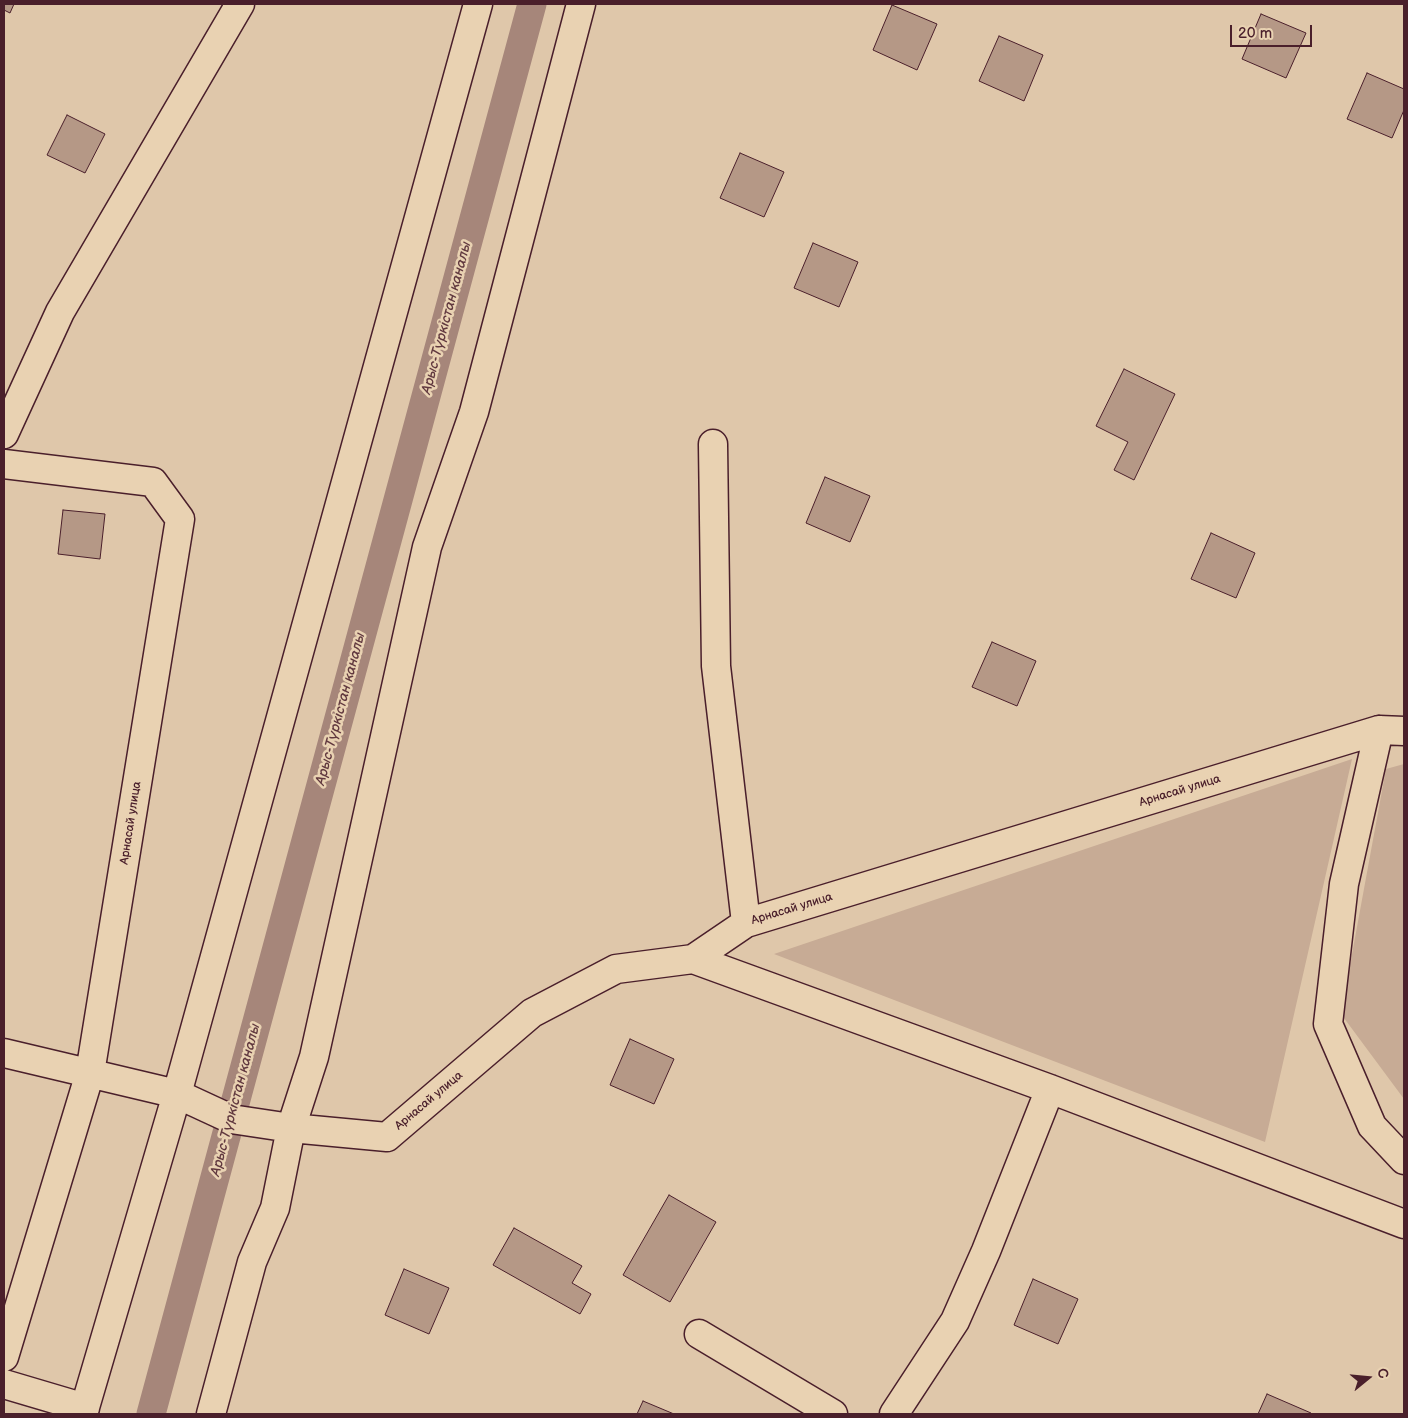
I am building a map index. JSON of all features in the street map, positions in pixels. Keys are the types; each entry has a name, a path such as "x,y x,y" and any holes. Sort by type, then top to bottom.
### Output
{"street":[{"path":"4,434 60,312 240,4"},
{"path":"4,1384 84,1411 176,1094 478,4"},
{"path":"211,1414 252,1262 275,1208 291,1128 314,1057 427,547 474,412 581,4"},
{"path":"713,444 716,666 746,923"},
{"name":"Арнасай улица","path":"4,464 153,482 180,519 90,1074 176,1094 230,1119 291,1128 387,1137 532,1013 616,969 693,959 746,923 1392,731"},
{"path":"1392,731 1344,884 1328,1024 1372,1126 1404,1160"},
{"path":"693,959 1050,1089 1404,1224"},
{"path":"4,1053 90,1074 4,1357"},
{"path":"894,1414 955,1321 986,1251 1050,1089"},
{"path":"699,1334 833,1414"}],"shaded area":[{"path":"1352,759 1265,1142 774,954"},
{"path":"1404,764 1404,1099 1341,1014 1386,769"}],"building":[{"path":"4,4 14,4 10,13 4,10"},
{"path":"892,5 937,24 917,70 873,50"},
{"path":"1261,14 1306,33 1286,78 1242,59"},
{"path":"999,36 1043,55 1024,101 979,81"},
{"path":"1367,73 1404,89 1404,110 1392,138 1347,119"},
{"path":"67,115 105,134 85,173 47,155"},
{"path":"740,153 784,172 764,217 720,198"},
{"path":"813,243 858,262 839,307 794,288"},
{"path":"1124,369 1175,394 1134,480 1114,470 1128,442 1096,426"},
{"path":"825,477 870,496 850,542 806,523"},
{"path":"63,510 105,514 100,559 58,554"},
{"path":"1211,533 1255,553 1236,598 1191,579"},
{"path":"992,642 1036,661 1017,706 972,687"},
{"path":"630,1039 674,1059 654,1104 610,1085"},
{"path":"669,1195 716,1222 670,1302 623,1275"},
{"path":"514,1228 582,1266 572,1283 591,1294 580,1314 493,1265"},
{"path":"404,1269 449,1288 429,1334 385,1315"},
{"path":"1033,1279 1078,1299 1058,1344 1014,1325"},
{"path":"1267,1394 1311,1413 1258,1414"},
{"path":"643,1401 674,1414 637,1414"}],"waterway":[{"name":"Арыс-Түркістан каналы","path":"151,1414 532,4"}]}
